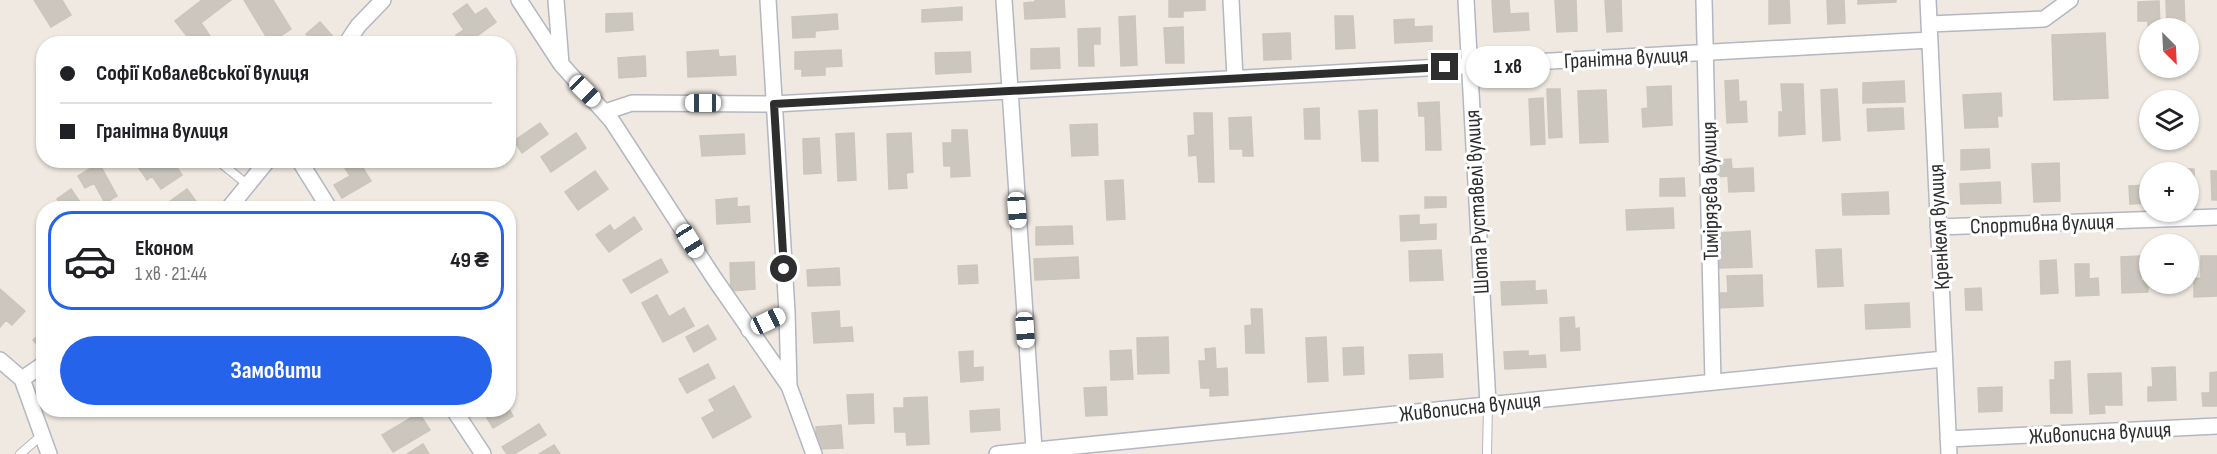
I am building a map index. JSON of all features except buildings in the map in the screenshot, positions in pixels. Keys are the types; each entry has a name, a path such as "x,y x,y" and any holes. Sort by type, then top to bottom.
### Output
{"street":[{"path":"351,36 383,0"},
{"path":"519,0 561,64 605,112 749,330 789,386 814,454"},
{"path":"556,0 561,64"},
{"path":"768,0 787,312 789,386"},
{"path":"1004,0 1034,450"},
{"path":"1231,0 1235,78"},
{"name":"Шота Руставелі вулиця","path":"1466,0 1488,404"},
{"name":"Тимірязєва вулиця","path":"1704,0 1713,382"},
{"name":"Кренкеля вулиця","path":"1928,0 1948,447"},
{"path":"1929,24 2044,19 2070,0"},
{"name":"Гранітна вулиця","path":"605,112 632,103 774,104 1930,40"},
{"path":"235,201 262,168"},
{"path":"304,168 325,201"},
{"name":"Спортивна вулиця","path":"1938,227 2217,216"},
{"path":"749,330 787,312"},
{"name":"Живописна вулиця","path":"997,454 1944,359"},
{"path":"0,360 22,379 49,454"},
{"path":"22,379 36,369"},
{"path":"459,417 483,454"},
{"name":"Живописна вулиця","path":"1948,447 2217,426"}],"lane":[{"path":"227,168 248,185"},
{"path":"1487,454 1488,404"},
{"path":"20,454 42,435"}],"route":[{"path":"784,269 774,104 1445,67"}]}
